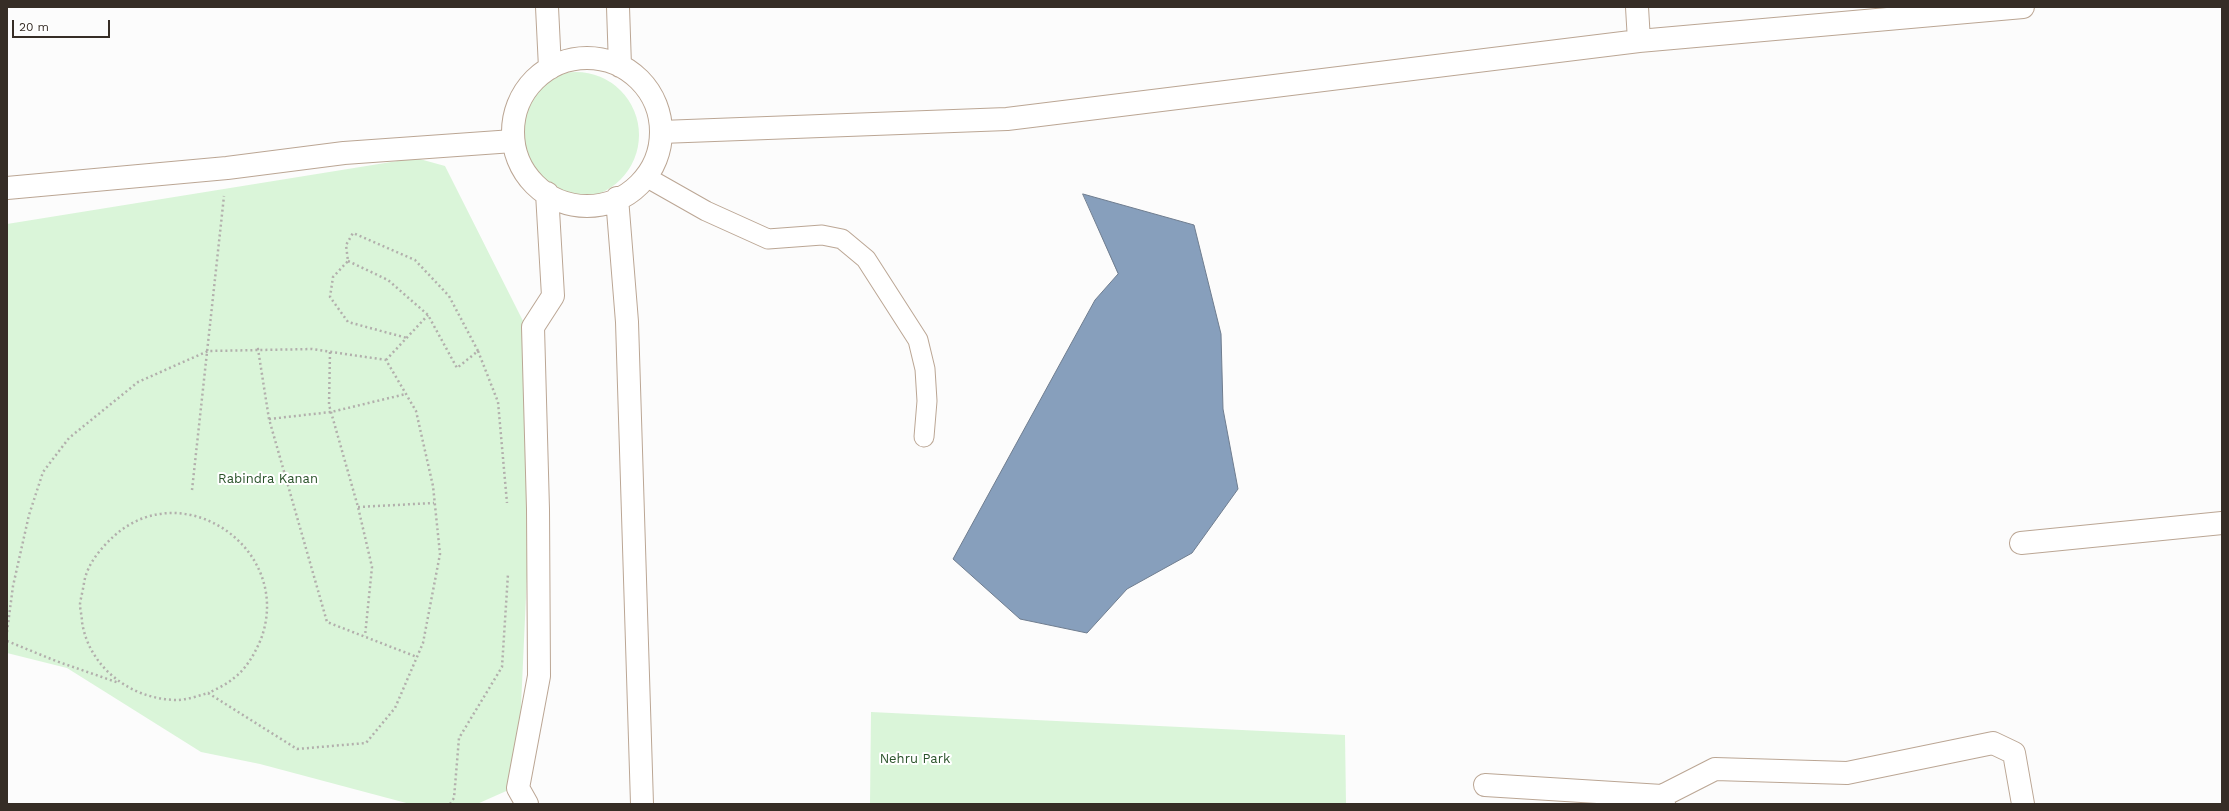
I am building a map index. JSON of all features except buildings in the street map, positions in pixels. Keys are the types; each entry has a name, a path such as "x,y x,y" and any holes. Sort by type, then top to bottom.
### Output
{"street":[{"path":"547,7 550,68"},
{"path":"618,7 620,66"},
{"path":"1638,7 1639,42"},
{"path":"662,132 1007,119 1639,42 2023,7"},
{"path":"583,58 606,60 629,70 646,87 657,108 662,132 658,155 646,177 627,194 604,204 580,206 555,199 535,185 520,165 513,142 513,116 523,93 538,75 550,68 559,63 583,58"},
{"path":"7,188 227,168 344,153 513,142"},
{"path":"527,804 518,788 539,676 538,509 533,327 553,296 547,193"},
{"path":"617,198 627,322 642,804"},
{"path":"2021,543 2222,523"},
{"path":"1485,785 1663,800 1715,769 1847,773 1993,743 2014,753 2023,804"}],"lane":[{"path":"646,177 706,211 768,239 822,235 842,239 866,259 918,340 925,369 927,401 924,437"}],"path":[{"path":"192,490 227,168"},
{"path":"407,338 348,322 330,297 333,278 348,261 346,245 354,232 415,260 450,296 478,351 498,402 508,509"},
{"path":"348,261 388,280 428,315 457,368 478,351"},
{"path":"386,360 428,315"},
{"path":"258,349 269,419 327,622 417,657"},
{"path":"7,632 13,586 29,515 43,472 69,438 138,382 208,351 312,349 386,360"},
{"path":"331,352 328,405 358,507 372,567 365,636"},
{"path":"208,693 297,749 366,743 395,708 423,643 440,554 434,503 416,411 386,360"},
{"path":"269,419 330,412 406,394"},
{"path":"358,507 434,503"},
{"path":"7,641 56,661 122,684 148,697 177,700 208,693 235,678 255,654 266,625 267,594 258,564 239,540 214,522 184,514 153,516 124,528 101,548 85,575 80,605 85,636 99,664 122,684"},
{"path":"450,804 454,798 459,738 502,668 508,568"}],"green space":[{"path":"582,72 594,74 606,79 621,90 632,105 637,117 639,135 637,153 632,165 621,180 606,191 594,196 570,198 558,196 546,191 531,180 520,165 515,153 513,129 515,117 520,105 531,90 546,79 558,74"},
{"name":"Rabindra Kanan","path":"416,158 445,166 525,325 530,509 520,728 513,788 477,804 410,804 260,764 201,752 67,668 7,653 7,224"},
{"name":"Nehru Park","path":"871,712 1345,735 1346,804 870,804"}],"water":[{"path":"1083,194 1194,225 1221,334 1223,409 1238,489 1192,553 1127,589 1087,633 1020,619 953,559 1095,300 1118,274"}]}
